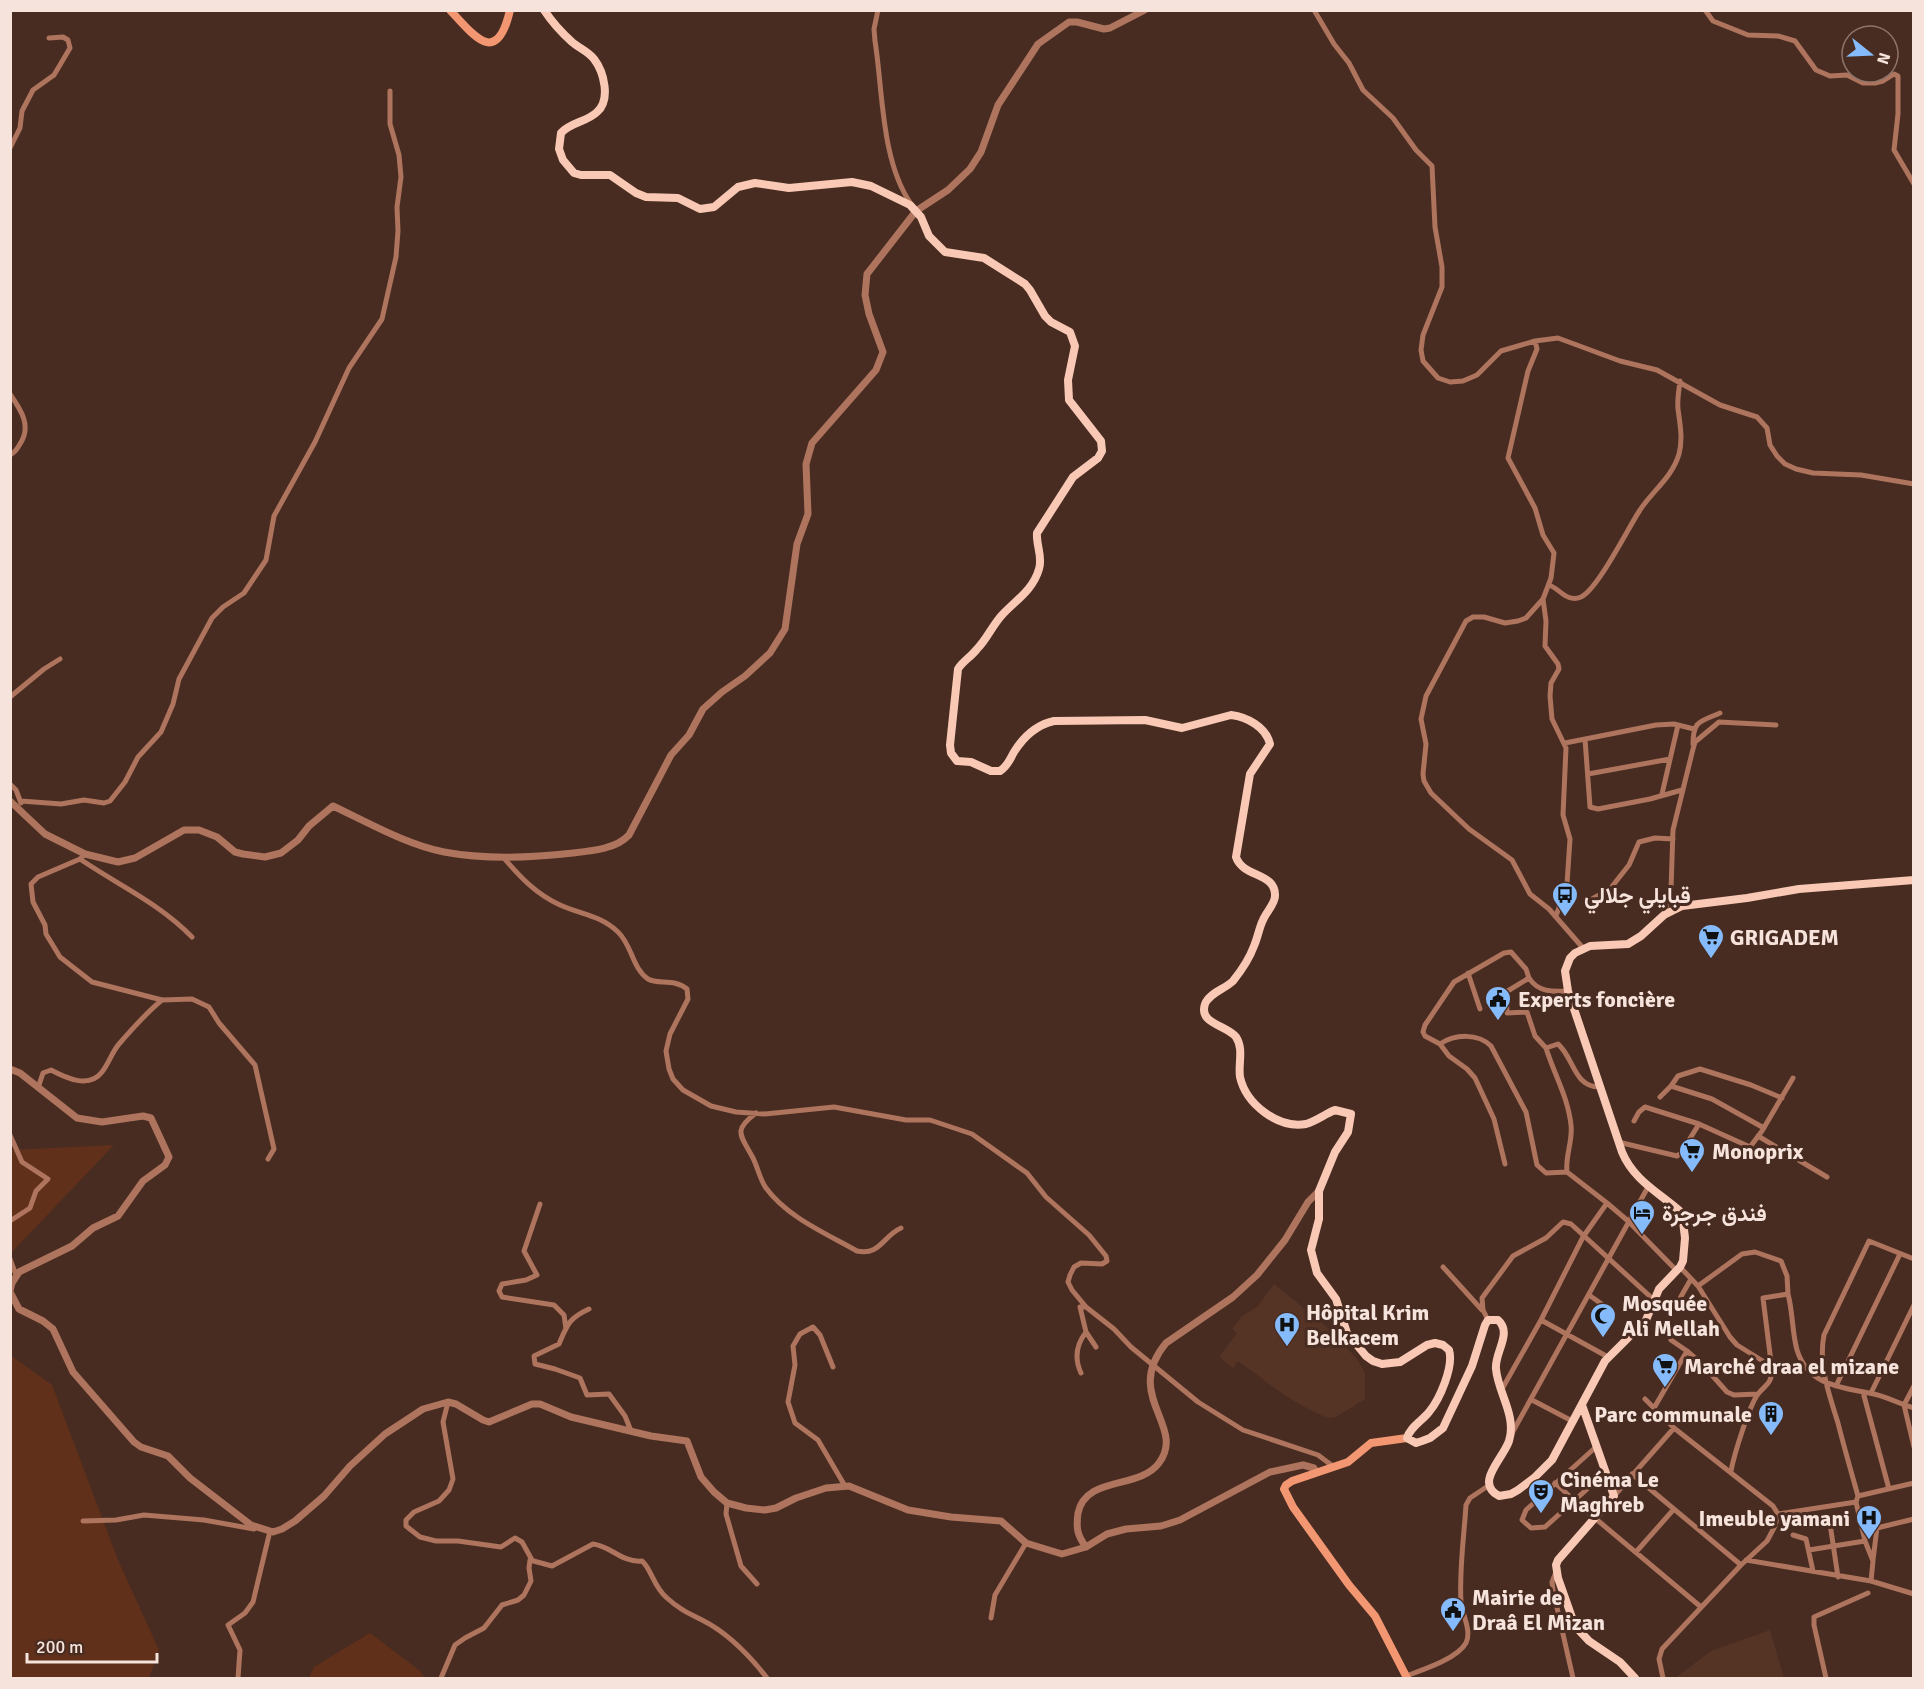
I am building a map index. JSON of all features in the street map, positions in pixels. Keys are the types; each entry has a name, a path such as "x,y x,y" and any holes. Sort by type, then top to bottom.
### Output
{"main road":[{"path":"450,10 482,42 490,44 495,42 503,32 510,10"},
{"path":"545,13 566,37 594,59 603,78 605,90 602,106 597,113 572,124 561,133 559,148 563,160 574,173 610,175 636,193 646,197 678,198 700,208 714,207 738,187 746,184 799,188 852,182 871,186 910,205 921,217 929,236 939,248 952,254 984,258 1025,284 1045,316 1051,322 1070,332 1075,346 1068,380 1070,400 1094,430 1102,446 1098,458 1073,477 1037,533 1040,568 1033,583 1027,592 1002,615 978,648 962,662 958,669 951,753 957,761 971,762 991,771 1000,771 1009,763 1021,742 1036,727 1043,723 1062,721 1145,720 1182,728 1231,715 1257,725 1268,735 1270,744 1250,774 1236,857 1244,869 1269,881 1273,887 1275,900 1266,912 1254,947 1241,969 1228,985 1208,999 1204,1006 1204,1014 1207,1019 1232,1033 1237,1039 1240,1047 1240,1077 1251,1098 1268,1114 1279,1120 1296,1124 1316,1120 1335,1110 1351,1114 1348,1132 1335,1152 1319,1191 1319,1219 1311,1250 1313,1262 1321,1282 1336,1299 1347,1333 1366,1356 1382,1364 1392,1364 1407,1359 1426,1346 1435,1343 1449,1350 1450,1364 1443,1386 1430,1411 1409,1432 1407,1438"},
{"path":"1407,1677 1375,1616 1293,1507 1286,1495 1285,1487 1288,1483 1348,1462 1371,1443 1407,1438 1416,1443 1430,1438 1443,1428 1472,1366 1485,1325 1488,1320 1498,1320 1504,1329 1495,1366 1510,1417 1510,1437 1505,1451 1490,1474 1488,1486 1490,1491 1499,1497 1518,1490 1552,1460 1608,1357 1643,1324 1663,1283 1678,1269 1685,1254 1682,1213 1648,1187 1629,1168 1618,1142 1568,991 1565,971 1567,964 1575,953 1583,948 1628,944 1641,936 1664,915 1682,906 1799,889 1914,880"},
{"path":"1582,1405 1614,1496 1558,1560 1556,1570 1575,1626 1589,1641 1620,1662 1635,1678"}],"street":[{"path":"878,10 874,41 886,131 901,188 915,210"},
{"path":"268,1159 273,1149 255,1065 219,1023 209,1007 192,999 162,1000 92,982 60,957 46,934 45,925 33,902 31,884 38,877 82,857 127,861 184,830 199,830 218,837 235,852 265,857 281,853 333,806 405,839 442,851 503,857 548,856 590,851 624,841 671,755 689,735 703,709 770,653 785,629 797,544 808,514 806,464 812,443 876,370 883,352 867,305 865,295 867,274 915,210 948,190 970,169 981,152 998,105 1043,40 1069,22 1104,29 1145,10"},
{"path":"1314,10 1334,44 1349,63 1363,90 1393,118 1416,150 1432,166 1435,227 1442,267 1442,287 1423,335 1421,350 1423,361 1438,378 1450,382 1463,381 1477,375 1501,351 1535,341 1558,338 1620,361 1656,370 1680,381 1720,405 1757,417 1767,428 1770,444 1777,456 1785,464 1796,469 1813,473 1862,475 1914,484"},
{"path":"1705,10 1713,21 1748,35 1778,36 1795,41 1816,70 1830,76 1847,75 1863,83 1883,81 1894,74 1898,76 1898,114 1894,150 1914,184"},
{"path":"10,148 20,128 22,111 33,90 54,75 70,48 68,40 63,37 49,38"},
{"path":"21,801 61,804 84,800 104,803 110,801 125,782 138,757 161,732 173,704 179,680 212,618 223,607 244,593 266,560 274,516 315,442 349,368 382,319 396,257 397,207 401,177 399,155 390,124 390,91"},
{"path":"1535,341 1537,349 1528,371 1508,458 1534,508 1543,535 1554,553 1548,585 1543,599 1526,618 1505,623 1484,617 1473,617 1466,621 1423,707 1421,719 1426,744 1423,774 1431,793 1469,829 1512,860 1530,894 1556,916 1583,948"},
{"path":"1548,585 1573,599 1584,595 1627,534 1639,511 1669,476 1678,455 1681,440 1678,407 1680,381"},
{"path":"10,394 21,411 27,427 23,441 10,455"},
{"path":"1543,599 1546,621 1545,646 1559,669 1551,683 1550,696 1552,719 1565,743 1563,816 1569,833 1567,884 1556,916"},
{"path":"10,697 60,659"},
{"path":"1693,749 1694,729 1697,724 1720,712"},
{"path":"1664,915 1671,889 1673,839 1682,790 1695,742 1719,722 1776,725"},
{"path":"1565,743 1656,725 1678,725 1694,729"},
{"path":"1662,794 1678,725"},
{"path":"1585,740 1590,807 1598,808 1650,799 1682,790"},
{"path":"1588,774 1670,759"},
{"path":"10,784 21,801 22,810"},
{"path":"10,801 45,834 157,906 177,921 192,937"},
{"path":"1592,899 1610,889 1629,865 1639,842 1655,838 1673,839"},
{"path":"503,857 526,884 547,898 563,906 588,913 621,934 638,969 645,977 652,981 674,983 687,989 688,999 670,1034 666,1051 673,1080 683,1090 711,1106 735,1112 756,1113 834,1107 906,1120 930,1119 972,1134 1027,1173 1046,1197 1089,1235 1106,1256 1107,1261 1102,1264 1081,1263 1074,1267 1070,1275 1068,1282 1072,1290 1086,1306 1198,1402 1243,1430 1318,1455 1334,1467"},
{"path":"1505,1164 1494,1119 1475,1078 1471,1072 1449,1056 1440,1044 1425,1036 1423,1032 1425,1026 1454,982 1504,953 1511,952 1526,969 1534,985 1540,989 1568,991"},
{"path":"1468,973 1480,1009"},
{"path":"1530,978 1506,992 1507,1012 1527,1012 1535,1036 1546,1048 1565,1095 1571,1125 1567,1172"},
{"path":"38,1088 43,1073 51,1070 69,1080 96,1079 118,1045 162,1000"},
{"path":"1440,1044 1470,1036 1484,1039 1491,1046 1526,1112 1537,1165 1546,1173 1567,1172 1628,1221 1698,1286 1737,1345 1766,1363 1772,1370"},
{"path":"1546,1048 1554,1044 1561,1046 1581,1080 1599,1088"},
{"path":"10,1069 20,1073 77,1118 102,1122 143,1116 151,1118 169,1157 165,1165 143,1181 118,1216 93,1228 72,1246 16,1275 10,1291 19,1309 43,1321 53,1329 73,1372 134,1442 141,1447 168,1456 219,1502 251,1526 267,1531"},
{"path":"1660,1097 1678,1076 1700,1069 1751,1085 1782,1098"},
{"path":"1634,1121 1645,1107 1699,1124 1750,1147 1764,1128 1793,1078"},
{"path":"1671,1086 1712,1099 1764,1128"},
{"path":"756,1113 743,1123 740,1130 764,1186 775,1199 795,1214 857,1251 866,1253 873,1251 893,1232 901,1228"},
{"path":"1618,1142 1677,1156 1699,1124"},
{"path":"10,1135 22,1162 48,1179 36,1191 30,1208 10,1221"},
{"path":"1758,1136 1827,1177"},
{"path":"1510,1437 1648,1187"},
{"path":"1086,1547 1077,1535 1077,1528 1079,1509 1086,1498 1094,1490 1135,1480 1150,1472 1160,1463 1165,1452 1167,1441 1165,1429 1152,1397 1149,1377 1158,1353 1166,1343 1233,1297 1257,1275 1285,1240 1308,1202 1319,1191"},
{"path":"1502,1389 1541,1320 1583,1237 1607,1203"},
{"path":"540,1204 524,1251 537,1275 526,1280 502,1284 499,1291 502,1297 554,1305 564,1315 566,1329"},
{"path":"1483,1310 1482,1298 1518,1252 1546,1238 1563,1222 1569,1222 1654,1299 1675,1307 1691,1279"},
{"path":"1873,1561 1864,1540 1857,1499 1821,1355 1824,1335 1869,1241 1914,1259"},
{"path":"1698,1286 1742,1254 1755,1252 1781,1261 1787,1276 1797,1350 1806,1368 1827,1384 1870,1393 1914,1408"},
{"path":"1836,1386 1900,1254"},
{"path":"10,1259 16,1275"},
{"path":"1443,1267 1483,1310 1488,1320"},
{"path":"1731,1471 1741,1435 1758,1394 1771,1380 1772,1370 1763,1298 1788,1294"},
{"path":"1588,1295 1610,1310"},
{"path":"1870,1393 1914,1305"},
{"path":"1086,1306 1080,1307 1086,1332 1095,1347"},
{"path":"588,1309 574,1316 559,1344 534,1356 535,1364 580,1378 587,1395 609,1394 625,1416 631,1431"},
{"path":"1541,1320 1608,1357"},
{"path":"833,1366 820,1335 813,1327 800,1334 793,1346 795,1365 788,1402 795,1423 818,1440 845,1486"},
{"path":"1081,1373 1076,1357 1086,1332"},
{"path":"1671,1340 1702,1364 1726,1392 1734,1395 1758,1394"},
{"path":"1654,1408 1687,1351"},
{"path":"1914,1386 1904,1405 1914,1447"},
{"path":"1863,1392 1889,1489"},
{"path":"1645,1399 1674,1428 1731,1471 1773,1506 1778,1514 1775,1526 1767,1540 1662,1649 1659,1659 1663,1678"},
{"path":"1532,1400 1574,1422"},
{"path":"448,1402 443,1422 453,1479 449,1490 439,1502 414,1512 406,1520 406,1526 420,1536 436,1541 458,1541 501,1547 515,1538 522,1542 532,1560 552,1566 593,1544 601,1545 621,1557 636,1561 642,1560 664,1596 684,1612 719,1631 740,1648 767,1678"},
{"path":"84,1521 116,1520 144,1515 204,1520 267,1531 282,1529 310,1508 385,1434 423,1409 448,1402 489,1422 532,1404 540,1404 571,1417 651,1436 687,1441 701,1477 714,1492 727,1503 746,1508 765,1510 776,1508 796,1498 826,1488 849,1486 908,1510 951,1517 1001,1521 1026,1543 1062,1554 1086,1547 1107,1534 1126,1529 1161,1526 1180,1520 1270,1472 1303,1465 1314,1468 1316,1472"},
{"path":"1614,1496 1674,1428"},
{"path":"1597,1446 1526,1510 1522,1520 1531,1528 1545,1527 1606,1472"},
{"path":"1632,1474 1741,1565"},
{"path":"1778,1514 1857,1499 1914,1483"},
{"path":"1555,1484 1701,1607"},
{"path":"1407,1677 1448,1657 1466,1642 1467,1635 1461,1599 1466,1505 1470,1498 1488,1486"},
{"path":"727,1503 726,1514 741,1566 757,1584"},
{"path":"1636,1552 1674,1509"},
{"path":"1871,1581 1877,1528 1914,1519"},
{"path":"1830,1524 1838,1577"},
{"path":"238,1678 240,1650 228,1625 245,1613 253,1602 267,1531"},
{"path":"1793,1535 1806,1539 1813,1571"},
{"path":"1809,1550 1864,1540"},
{"path":"991,1618 995,1595 1026,1543"},
{"path":"441,1678 455,1645 484,1628 502,1605 525,1595 531,1581 529,1568 532,1560"},
{"path":"1746,1560 1871,1581 1914,1594"},
{"path":"1556,1570 1552,1582 1553,1590 1573,1678"},
{"path":"1826,1678 1814,1617 1868,1593"}],"shaded area":[{"path":"114,1145 11,1253 11,1150"},
{"name":"Hôpital Krim Belkacem","path":"1274,1284 1326,1326 1357,1359 1365,1373 1365,1399 1336,1417 1327,1418 1299,1404 1238,1361 1233,1368 1219,1357 1237,1333 1232,1329 1242,1316 1257,1307"},
{"path":"10,1355 52,1385 118,1560 159,1650 149,1678 11,1678"},
{"path":"1770,1630 1784,1678 1675,1678 1711,1651"},
{"path":"370,1633 420,1671 425,1678 309,1678 314,1667"}],"place":[{"name":"قبايلي جلالي","path":"1565,918"},
{"name":"GRIGADEM","path":"1711,960"},
{"name":"Experts foncière","path":"1498,1022"},
{"name":"Monoprix","path":"1692,1174"},
{"name":"فندق جرجرة","path":"1642,1236"},
{"name":"Mosquée Ali Mellah","path":"1603,1339"},
{"name":"Hôpital Krim Belkacem","path":"1287,1348"},
{"name":"Marché draa el mizane","path":"1665,1389"},
{"name":"Parc communale","path":"1771,1437"},
{"name":"Cinéma Le Maghreb","path":"1541,1515"},
{"name":"Imeuble yamani","path":"1869,1541"},
{"name":"Mairie de Draâ El Mizan","path":"1453,1633"}]}
